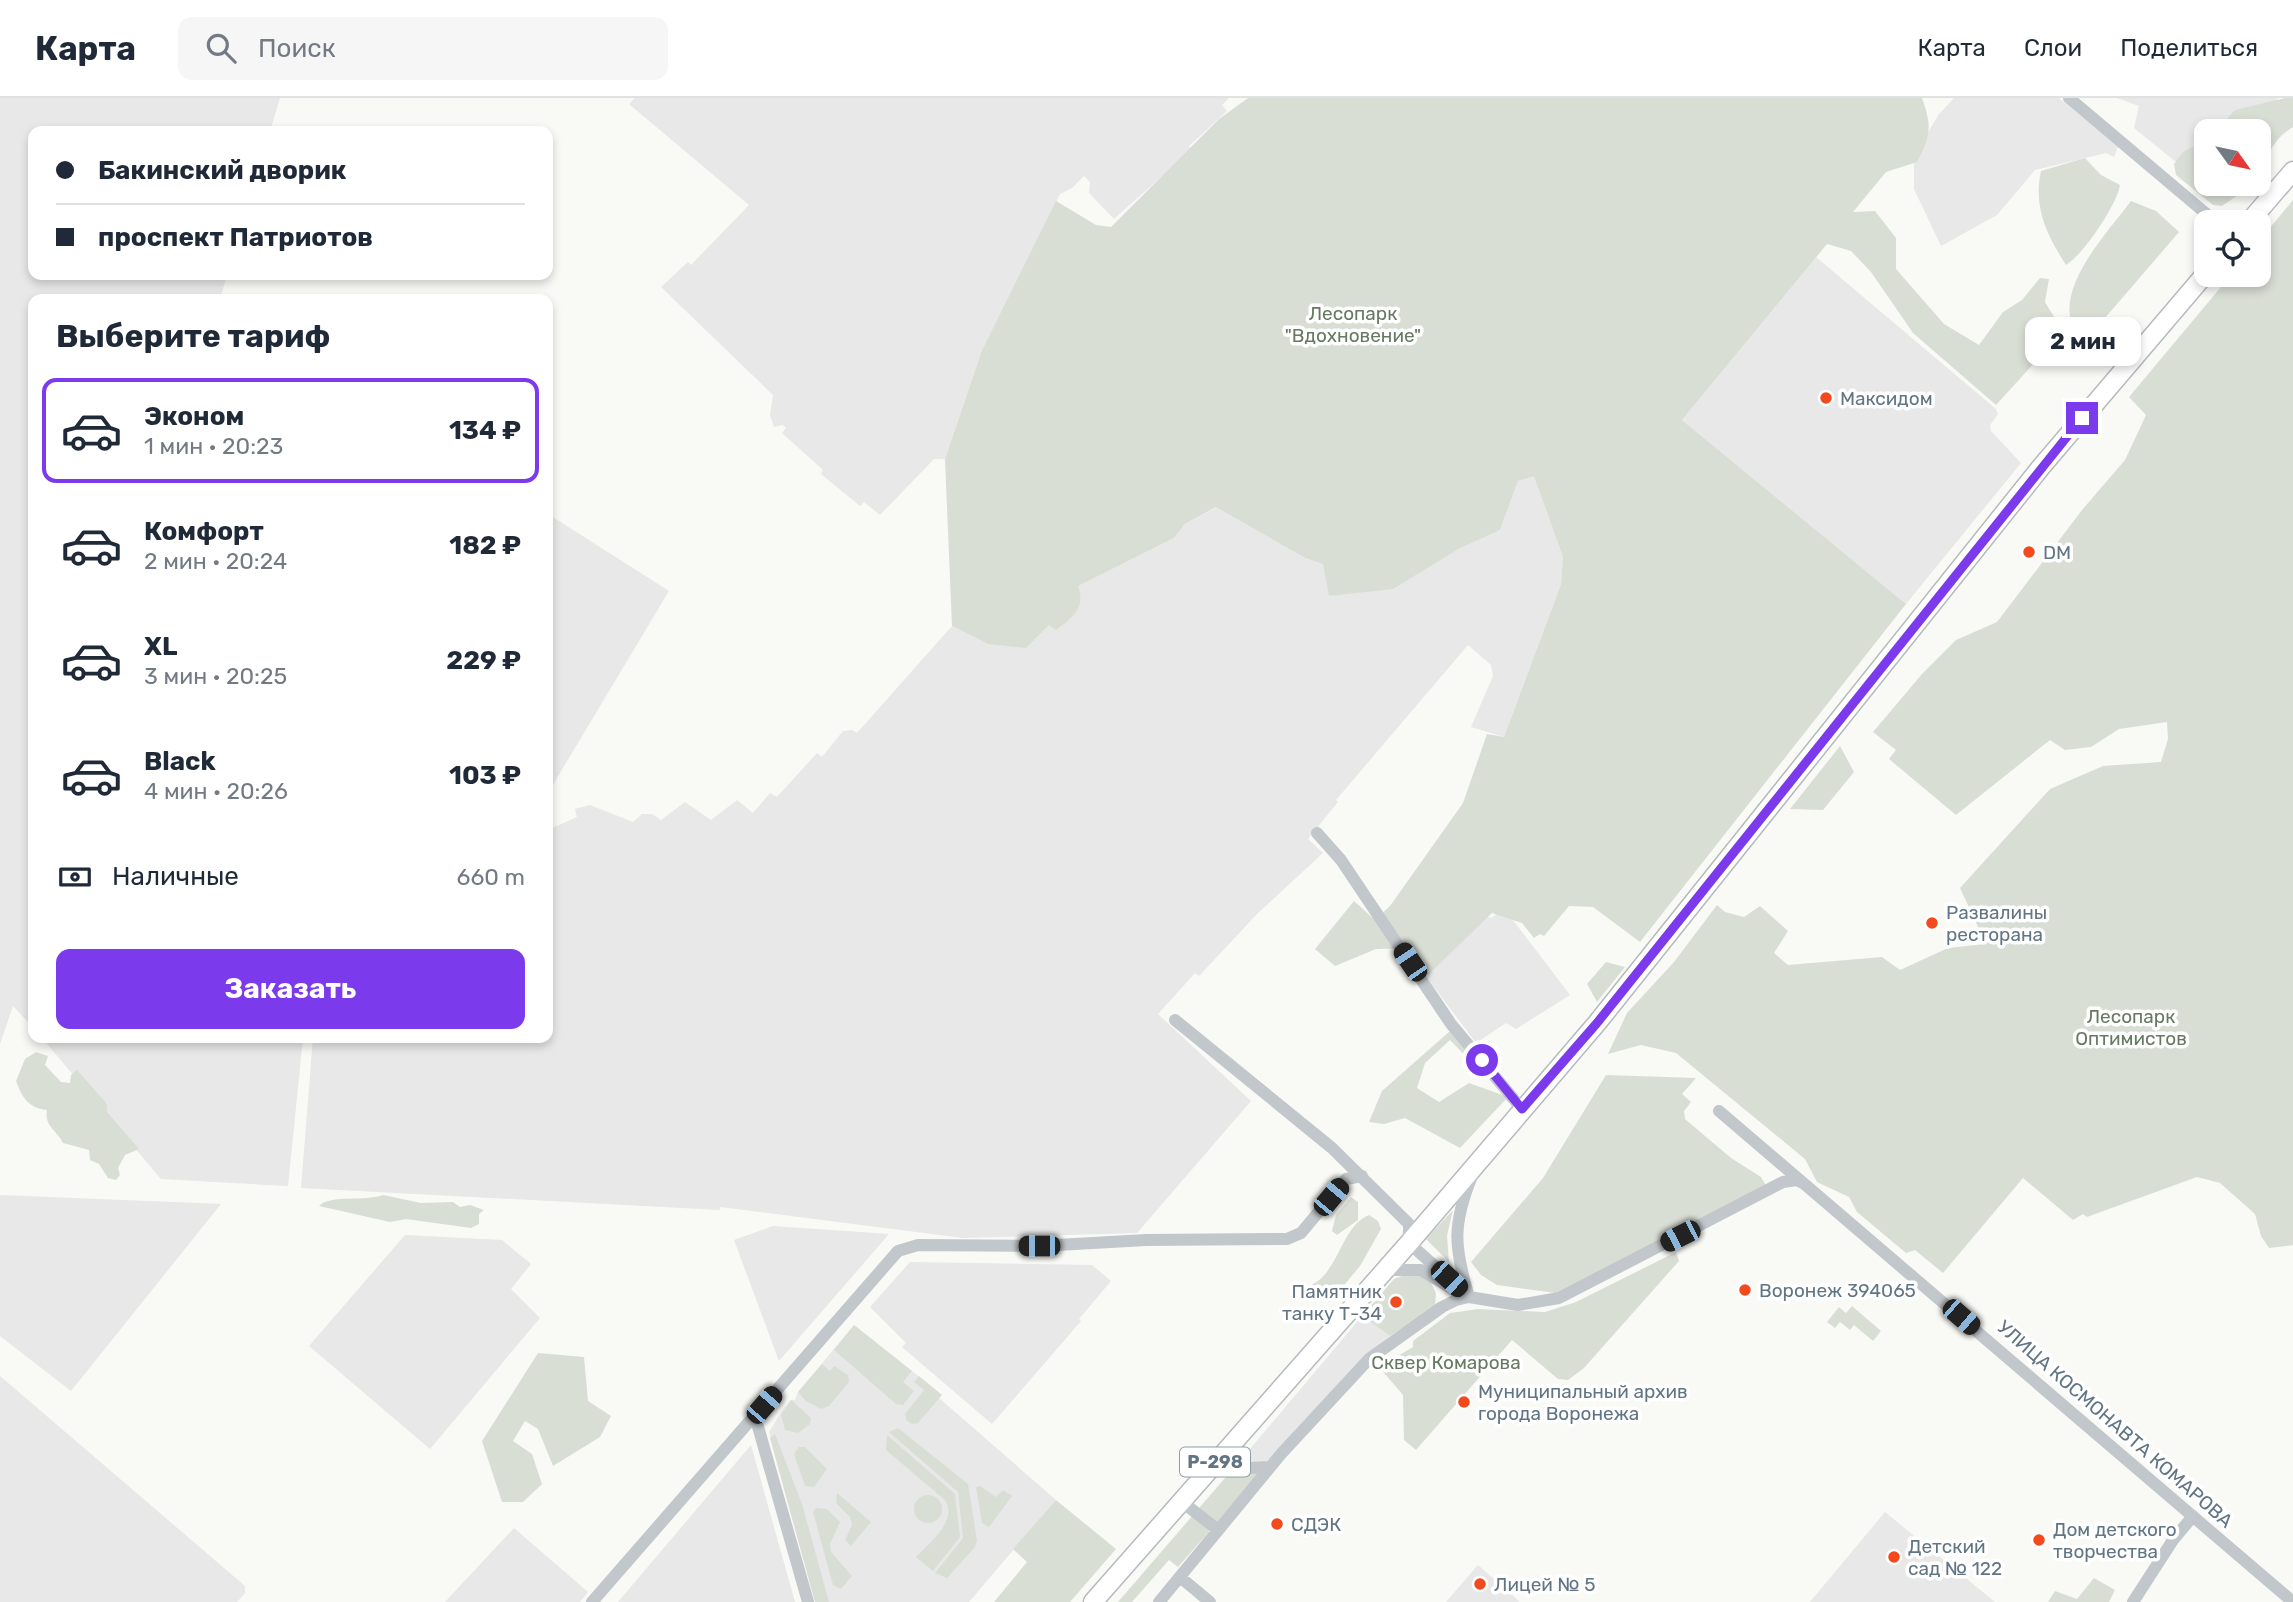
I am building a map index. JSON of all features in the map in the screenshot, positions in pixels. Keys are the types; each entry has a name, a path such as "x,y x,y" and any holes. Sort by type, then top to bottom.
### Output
{"highway":[{"path":"2259,210 2293,171"},
{"name":"Р-298","path":"1096,1601 1597,1023 2041,467 2194,287"}],"street":[{"path":"2069,98 2202,210"},
{"path":"1317,832 1341,860 1451,1024 1522,1109"},
{"path":"1175,1020 1362,1176 1409,1224 1409,1243 1469,1297"},
{"name":"УЛИЦА КОСМОНАВТА КОМАРОВА","path":"1719,1111 2293,1602"},
{"path":"1469,1297 1456,1255 1456,1225 1476,1165"},
{"path":"592,1602 898,1251 918,1245 1039,1246 1146,1240 1287,1239 1301,1233 1346,1179 1362,1176"},
{"path":"1385,1270 1420,1270 1469,1297 1518,1305 1559,1298 1783,1182 1796,1180 1803,1183"},
{"path":"1158,1602 1270,1467 1369,1359 1442,1307 1469,1297"},
{"path":"755,1416 808,1602"},
{"path":"1209,1470 1270,1467"},
{"path":"1181,1501 1219,1530"},
{"path":"2133,1602 2173,1540 2193,1516"},
{"path":"1180,1577 1210,1602"}],"shaded area":[{"path":"0,98 280,98 272,126 28,126 28,280 226,280 221,294 28,294 28,1022 13,1006 0,1044"},
{"path":"635,98 1229,98 1222,105 1227,111 1189,146 1191,150 1114,219 1089,193 1090,182 1084,176 1072,188 1060,194 982,350 945,459 934,459 880,515 864,502 860,506 821,474 823,470 782,433 786,428 783,425 774,427 770,415 773,395 661,287 688,262 691,265 749,205 629,104"},
{"path":"1954,98 2059,98 2118,147 2114,157 2106,153 2035,170 1997,215 1941,246 1914,189 1914,156 1939,114"},
{"path":"2117,98 2278,98 2260,119 2194,119 2194,168 2187,171 2134,128 2139,106"},
{"path":"1816,257 1996,409 1998,414 1990,425 1991,431 2021,463 1906,604 1682,420"},
{"path":"1534,475 1563,557 1561,584 1504,737 1471,727 1493,676 1491,665 1468,645 1336,800 1338,802 1308,839 1323,853 1257,914 1199,976 1195,973 1158,1014 1251,1101 1137,1233 963,1238 720,1207 720,1210 301,1188 313,1043 553,1043 553,828 577,817 575,809 590,805 633,822 642,814 652,814 661,820 685,802 711,820 737,800 753,813 770,793 777,797 817,753 822,757 843,731 852,730 857,733 952,626 988,644 1077,586 1174,538 1185,524 1217,507 1305,558 1324,564 1330,596 1500,530 1518,481"},
{"path":"553,517 669,591 553,785"},
{"path":"1503,907 1570,995 1516,1029 1506,1023 1476,1043 1422,971 1484,916 1492,918"},
{"path":"46,1043 302,1043 288,1186 161,1179"},
{"path":"0,1195 221,1204 71,1391 0,1336"},
{"path":"773,1226 889,1234 779,1361 734,1240"},
{"path":"405,1235 502,1240 531,1264 511,1289 540,1318 430,1449 309,1346"},
{"path":"910,1262 1092,1265 1111,1281 1079,1319 1081,1321 992,1424 902,1347 906,1343 870,1307"},
{"path":"1362,1316 1390,1336 1370,1352 1273,1462 1239,1462"},
{"path":"854,1325 942,1395 939,1398 1056,1500 969,1602 815,1602 769,1432 783,1409 791,1400 795,1400 798,1392"},
{"path":"0,1376 245,1586 245,1593 237,1602 0,1602"},
{"path":"751,1445 795,1602 618,1602"},
{"name":"Детский сад № 122","path":"1885,1512 1995,1602 1810,1602"},
{"path":"514,1528 588,1592 580,1602 445,1602"},
{"name":"Лицей № 5","path":"1478,1565 1520,1602 1446,1602"}],"green space":[{"name":"Лесопарк \"Вдохновение\"","path":"1248,98 1922,98 1929,123 1925,145 1917,162 1886,172 1853,212 1875,211 1896,238 1896,269 1944,324 1979,345 2003,312 2022,300 2040,278 2049,279 2045,302 2059,325 2051,346 2041,351 2036,361 1996,405 1913,333 1871,272 1851,251 1827,244 1682,420 1906,604 1640,942 1593,907 1569,906 1544,936 1540,934 1534,938 1522,923 1492,913 1428,975 1406,948 1376,949 1335,966 1315,949 1354,901 1375,920 1390,906 1463,803 1487,734 1504,737 1561,584 1563,557 1534,476 1518,481 1500,530 1460,548 1393,589 1329,596 1323,564 1305,558 1216,507 1185,524 1174,538 1078,586 1079,606 1073,616 1056,630 1049,625 1026,648 988,644 952,626 945,459 982,350 1056,201 1096,225 1111,227 1219,119"},
{"path":"2293,98 2293,127 2272,147 2272,119 2227,119 2235,110"},
{"path":"2194,147 2194,190 2176,175 2174,164 2184,151"},
{"path":"2085,158 2101,175 2120,185 2113,205 2098,229 2066,265 2043,221 2039,197 2041,171"},
{"path":"2202,196 2237,196 2222,206 2213,205"},
{"name":"Лесопарк Оптимистов","path":"2293,200 2293,1245 2269,1248 2261,1236 2255,1214 2220,1183 2197,1177 2087,1217 2083,1214 2073,1220 2023,1178 1943,1273 1915,1250 1906,1253 1857,1212 1849,1197 1817,1182 1805,1159 1676,1053 1641,1045 1608,1054 1627,1013 1674,962 1717,905 1725,912 1744,917 1760,906 1788,931 1774,953 1788,965 1882,957 1900,970 1948,948 1986,944 1960,888 2050,789 2103,766 2161,762 2168,739 2167,722 2119,729 2091,747 2065,750 2050,740 1956,815 1889,759 1896,750 1873,732 1922,674 1956,640 1997,622 2082,510 2125,460 2146,415 2129,397 2221,287 2271,287 2271,227"},
{"path":"2131,201 2156,211 2179,232 2099,325 2076,332 2070,316 2070,299 2076,281 2085,263"},
{"path":"1840,746 1854,772 1823,810 1790,809"},
{"path":"1606,962 1625,967 1597,1002 1587,984"},
{"path":"1450,1031 1479,1063 1476,1067 1450,1040 1425,1063 1417,1088 1439,1102 1469,1083 1508,1097 1460,1148 1405,1118 1384,1124 1369,1122 1382,1091"},
{"path":"36,1052 48,1056 45,1065 61,1082 70,1083 71,1075 77,1070 107,1104 107,1112 139,1149 125,1155 118,1168 120,1175 116,1180 108,1178 99,1164 90,1160 89,1150 63,1143 47,1120 47,1110 35,1107 23,1097 16,1081 25,1059"},
{"path":"1606,1075 1696,1078 1682,1094 1691,1102 1684,1111 1685,1119 1731,1158 1761,1177 1768,1189 1556,1293 1497,1285 1481,1275 1471,1262 1543,1178"},
{"path":"383,1195 421,1203 453,1202 460,1207 470,1205 484,1210 479,1214 479,1224 471,1228 406,1219 390,1222 319,1206 331,1200"},
{"path":"1351,1197 1358,1202 1358,1220 1337,1235 1332,1231 1336,1215"},
{"path":"1453,1210 1447,1236 1449,1262 1426,1239"},
{"path":"1369,1215 1378,1221 1381,1229 1360,1266 1330,1302 1309,1291 1311,1285 1328,1271 1352,1229"},
{"name":"Сквер Комарова","path":"1676,1252 1679,1261 1584,1368 1568,1380 1558,1379 1512,1340 1416,1450 1404,1440 1403,1395 1379,1367 1413,1347 1413,1341 1450,1313 1478,1309 1545,1312 1576,1302"},
{"path":"1412,1272 1429,1279 1436,1293 1435,1307 1390,1336 1362,1316 1394,1279"},
{"path":"1852,1306 1881,1331 1873,1341 1854,1325 1850,1330 1840,1322 1835,1328 1827,1322 1839,1307 1846,1313"},
{"path":"854,1325 912,1371 903,1382 914,1391 903,1405 896,1404 834,1350"},
{"path":"538,1353 584,1357 588,1401 611,1416 600,1437 553,1466 538,1429 525,1421 513,1441 532,1454 542,1484 523,1502 502,1502 482,1441"},
{"path":"822,1364 830,1371 834,1366 848,1375 849,1382 829,1406 821,1409 806,1401 798,1392"},
{"path":"919,1376 942,1395 918,1423 912,1424 906,1420 905,1414 924,1390 914,1382"},
{"path":"791,1400 811,1418 810,1424 798,1433 785,1430 781,1415"},
{"path":"898,1428 968,1484 977,1540 975,1547 947,1578 935,1573 963,1538 958,1492 889,1432"},
{"path":"775,1434 802,1504 829,1602 815,1602 770,1438"},
{"path":"887,1435 955,1494 960,1537 933,1571 916,1557 941,1531 948,1516 948,1508 945,1500 886,1450"},
{"path":"799,1447 805,1447 827,1469 814,1487 805,1486 794,1454"},
{"path":"1270,1462 1178,1567 1169,1560 1132,1602 1118,1602 1231,1471"},
{"path":"980,1486 996,1497 1003,1490 1012,1496 989,1527 982,1523 976,1487"},
{"path":"837,1493 871,1522 851,1546 845,1540 852,1525 850,1517 836,1503"},
{"path":"928,1495 938,1499 942,1509 938,1519 928,1523 918,1519 914,1509 918,1499"},
{"path":"1056,1500 1116,1549 1070,1602 994,1602 1027,1562 1013,1549"},
{"path":"816,1508 827,1509 840,1522 830,1544 831,1552 852,1576 841,1589 833,1585 813,1512"},
{"path":"2094,1578 2115,1590 2109,1602 2048,1602 2055,1591 2077,1599"}],"place":[{"name":"Максидом","path":"1826,398"},
{"name":"DM","path":"2029,552"},
{"name":"Развалины ресторана","path":"1932,923"},
{"name":"Воронеж 394065","path":"1745,1290"},
{"name":"Памятник танку Т-34","path":"1396,1302"},
{"name":"Муниципальный архив города Воронежа","path":"1464,1402"},
{"name":"СДЭК","path":"1277,1524"},
{"name":"Дом детского творчества","path":"2039,1540"},
{"name":"Детский сад № 122","path":"1894,1557"},
{"name":"Лицей № 5","path":"1480,1584"}],"route":[{"path":"1482,1060 1522,1109 1597,1023 1646,958 2082,418"}]}
